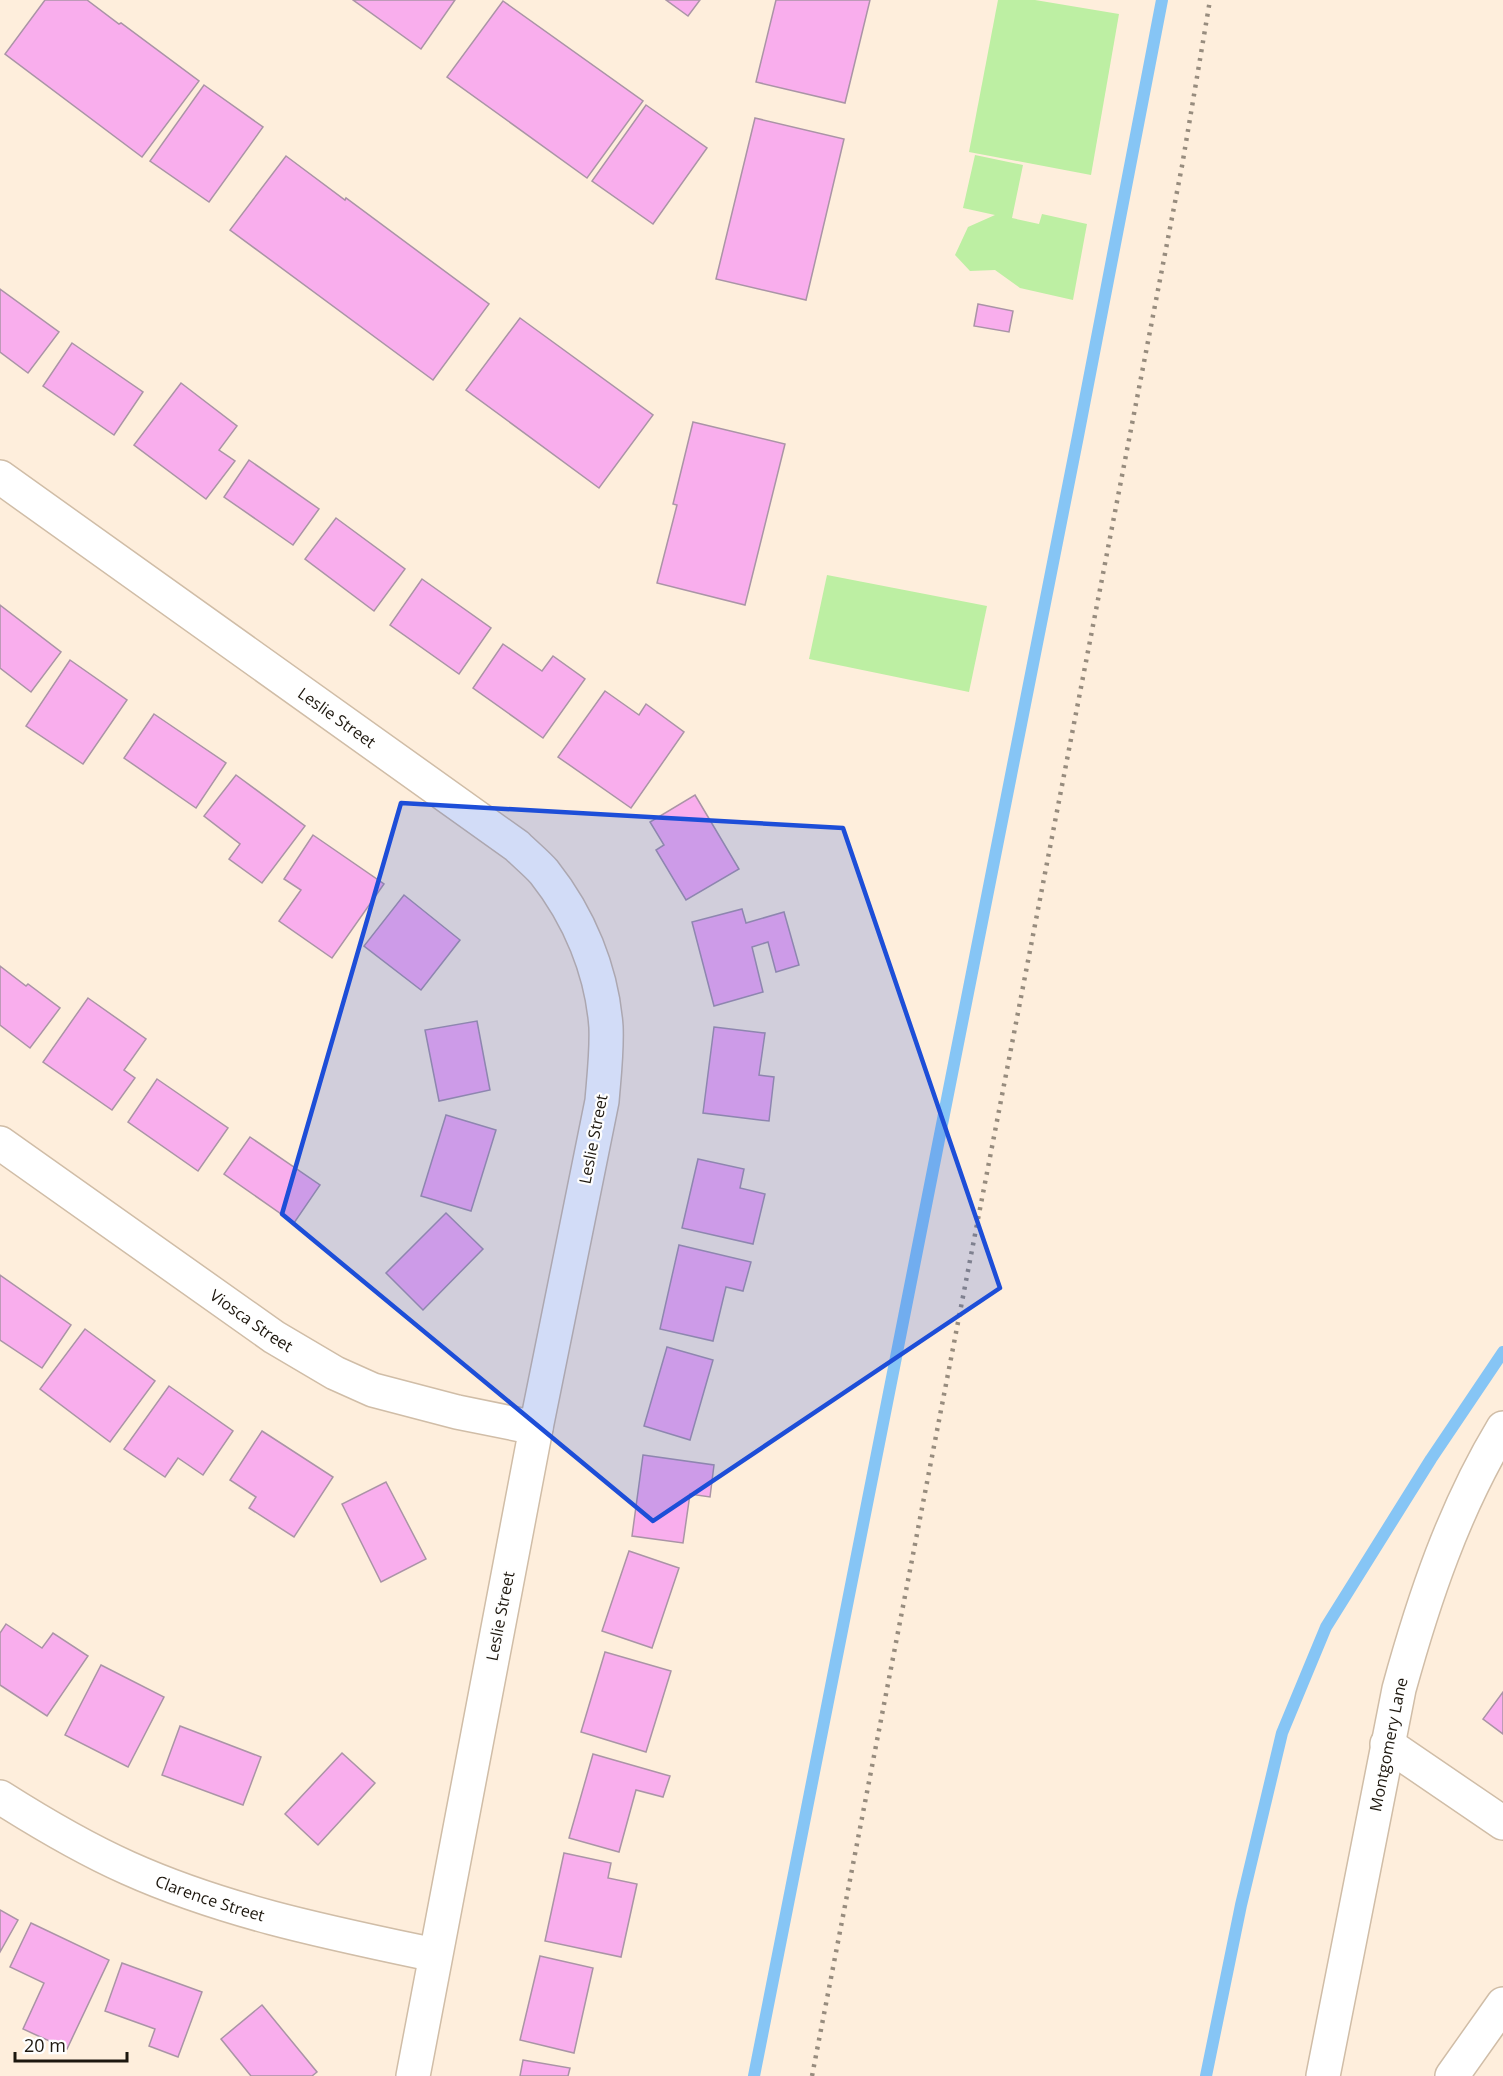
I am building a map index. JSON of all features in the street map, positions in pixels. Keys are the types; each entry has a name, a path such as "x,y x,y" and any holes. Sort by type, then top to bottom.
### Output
{"street":[{"name":"Leslie Street","path":"0,477 517,846 543,872 577,926 593,958 602,992 606,1028 602,1101 536,1428 413,2076"},
{"name":"Viosca Street","path":"0,1143 274,1337 335,1373 383,1393 457,1412 536,1428"},
{"name":"Montgomery Lane","path":"1323,2076 1387,1744 1402,1679 1438,1563 1466,1500 1503,1428"},
{"path":"1387,1744 1503,1823"},
{"name":"Clarence Street","path":"0,1797 69,1839 128,1868 176,1888 301,1927 435,1955"},
{"path":"1452,2076 1503,2004"}],"highlighted area":[{"path":"401,803 843,828 1000,1288 653,1521 282,1214"}],"green space":[{"path":"998,0 1035,0 1119,14 1091,175 969,152"},
{"path":"975,155 1023,165 1012,218 1039,224 1042,214 1087,224 1073,300 1020,288 995,270 970,271 955,255 968,227 995,215 963,208"},
{"path":"827,575 987,606 969,692 809,659"}],"building":[{"path":"45,0 87,0 199,81 142,157 5,54"},
{"path":"353,0 455,0 421,49"},
{"path":"666,0 700,0 688,16"},
{"path":"776,0 870,0 845,103 756,82"},
{"path":"503,1 643,101 587,178 447,77"},
{"path":"204,85 263,127 209,202 150,161"},
{"path":"646,105 707,148 653,224 592,181"},
{"path":"755,118 844,139 806,300 716,279"},
{"path":"286,156 489,304 433,380 230,230"},
{"path":"0,289 59,332 28,373 0,352"},
{"path":"978,304 1013,311 1009,332 974,326"},
{"path":"520,318 653,415 599,488 466,390"},
{"path":"72,343 143,392 114,435 43,386"},
{"path":"181,383 237,426 219,450 235,461 206,499 134,445"},
{"path":"693,422 785,444 745,605 657,583 677,505 673,504"},
{"path":"249,460 319,509 293,545 224,497"},
{"path":"336,518 405,569 374,611 305,559"},
{"path":"422,579 491,628 459,674 390,625"},
{"path":"0,605 61,652 31,692 0,668"},
{"path":"503,644 542,671 553,656 585,679 543,738 473,688"},
{"path":"70,660 127,700 83,764 26,726"},
{"path":"605,691 639,715 646,704 684,732 631,808 558,757"},
{"path":"154,714 226,763 196,808 124,758"},
{"path":"236,775 305,826 262,883 229,859 240,844 204,816"},
{"path":"695,795 739,869 686,900 656,850 664,845 650,822"},
{"path":"313,835 384,884 332,958 279,921 301,890 284,879"},
{"path":"404,895 460,940 421,990 364,946"},
{"path":"742,909 746,923 784,912 799,965 776,972 768,942 752,947 763,992 714,1006 692,922"},
{"path":"0,966 60,1008 30,1048 0,1025"},
{"path":"88,998 146,1039 124,1070 135,1078 112,1110 43,1062"},
{"path":"477,1021 490,1090 439,1101 425,1030"},
{"path":"714,1027 765,1033 759,1075 774,1077 769,1121 703,1113"},
{"path":"157,1079 228,1128 198,1171 128,1122"},
{"path":"446,1115 496,1130 471,1211 421,1196"},
{"path":"250,1137 320,1185 294,1223 224,1174"},
{"path":"698,1159 744,1169 740,1188 765,1194 753,1244 682,1228"},
{"path":"446,1213 483,1249 423,1310 386,1273"},
{"path":"679,1245 751,1262 743,1291 726,1287 713,1341 660,1329"},
{"path":"0,1275 71,1325 42,1368 0,1340"},
{"path":"85,1329 155,1381 110,1442 40,1389"},
{"path":"667,1347 713,1360 690,1440 644,1426"},
{"path":"169,1386 233,1431 203,1475 178,1458 165,1477 124,1449"},
{"path":"262,1431 333,1477 294,1537 249,1508 256,1497 230,1480"},
{"path":"643,1455 714,1465 710,1497 690,1494 683,1543 632,1536"},
{"path":"386,1482 426,1559 381,1582 342,1504"},
{"path":"629,1551 679,1568 652,1648 602,1631"},
{"path":"6,1624 42,1648 53,1633 88,1656 47,1716 0,1685 0,1633"},
{"path":"605,1652 671,1671 646,1752 581,1732"},
{"path":"101,1665 164,1697 128,1767 65,1735"},
{"path":"1503,1692 1503,1734 1483,1719"},
{"path":"180,1726 261,1757 243,1805 162,1775"},
{"path":"342,1753 375,1783 318,1845 285,1814"},
{"path":"593,1754 670,1776 663,1797 636,1790 619,1852 569,1838"},
{"path":"564,1853 611,1863 608,1878 637,1884 621,1957 545,1941"},
{"path":"0,1910 18,1920 0,1952"},
{"path":"31,1923 109,1960 67,2049 23,2029 44,1983 10,1967"},
{"path":"540,1956 593,1968 574,2053 520,2040"},
{"path":"122,1963 202,1992 178,2057 149,2046 155,2029 105,2011"},
{"path":"262,2005 317,2072 312,2076 251,2076 221,2039"},
{"path":"523,2060 570,2068 568,2076 520,2076"}],"waterway":[{"path":"754,2076 1162,0"},
{"path":"1206,2076 1241,1905 1282,1733 1326,1627 1431,1459 1503,1352"}],"railway":[{"path":"812,2076 1182,166 1210,0"}]}
